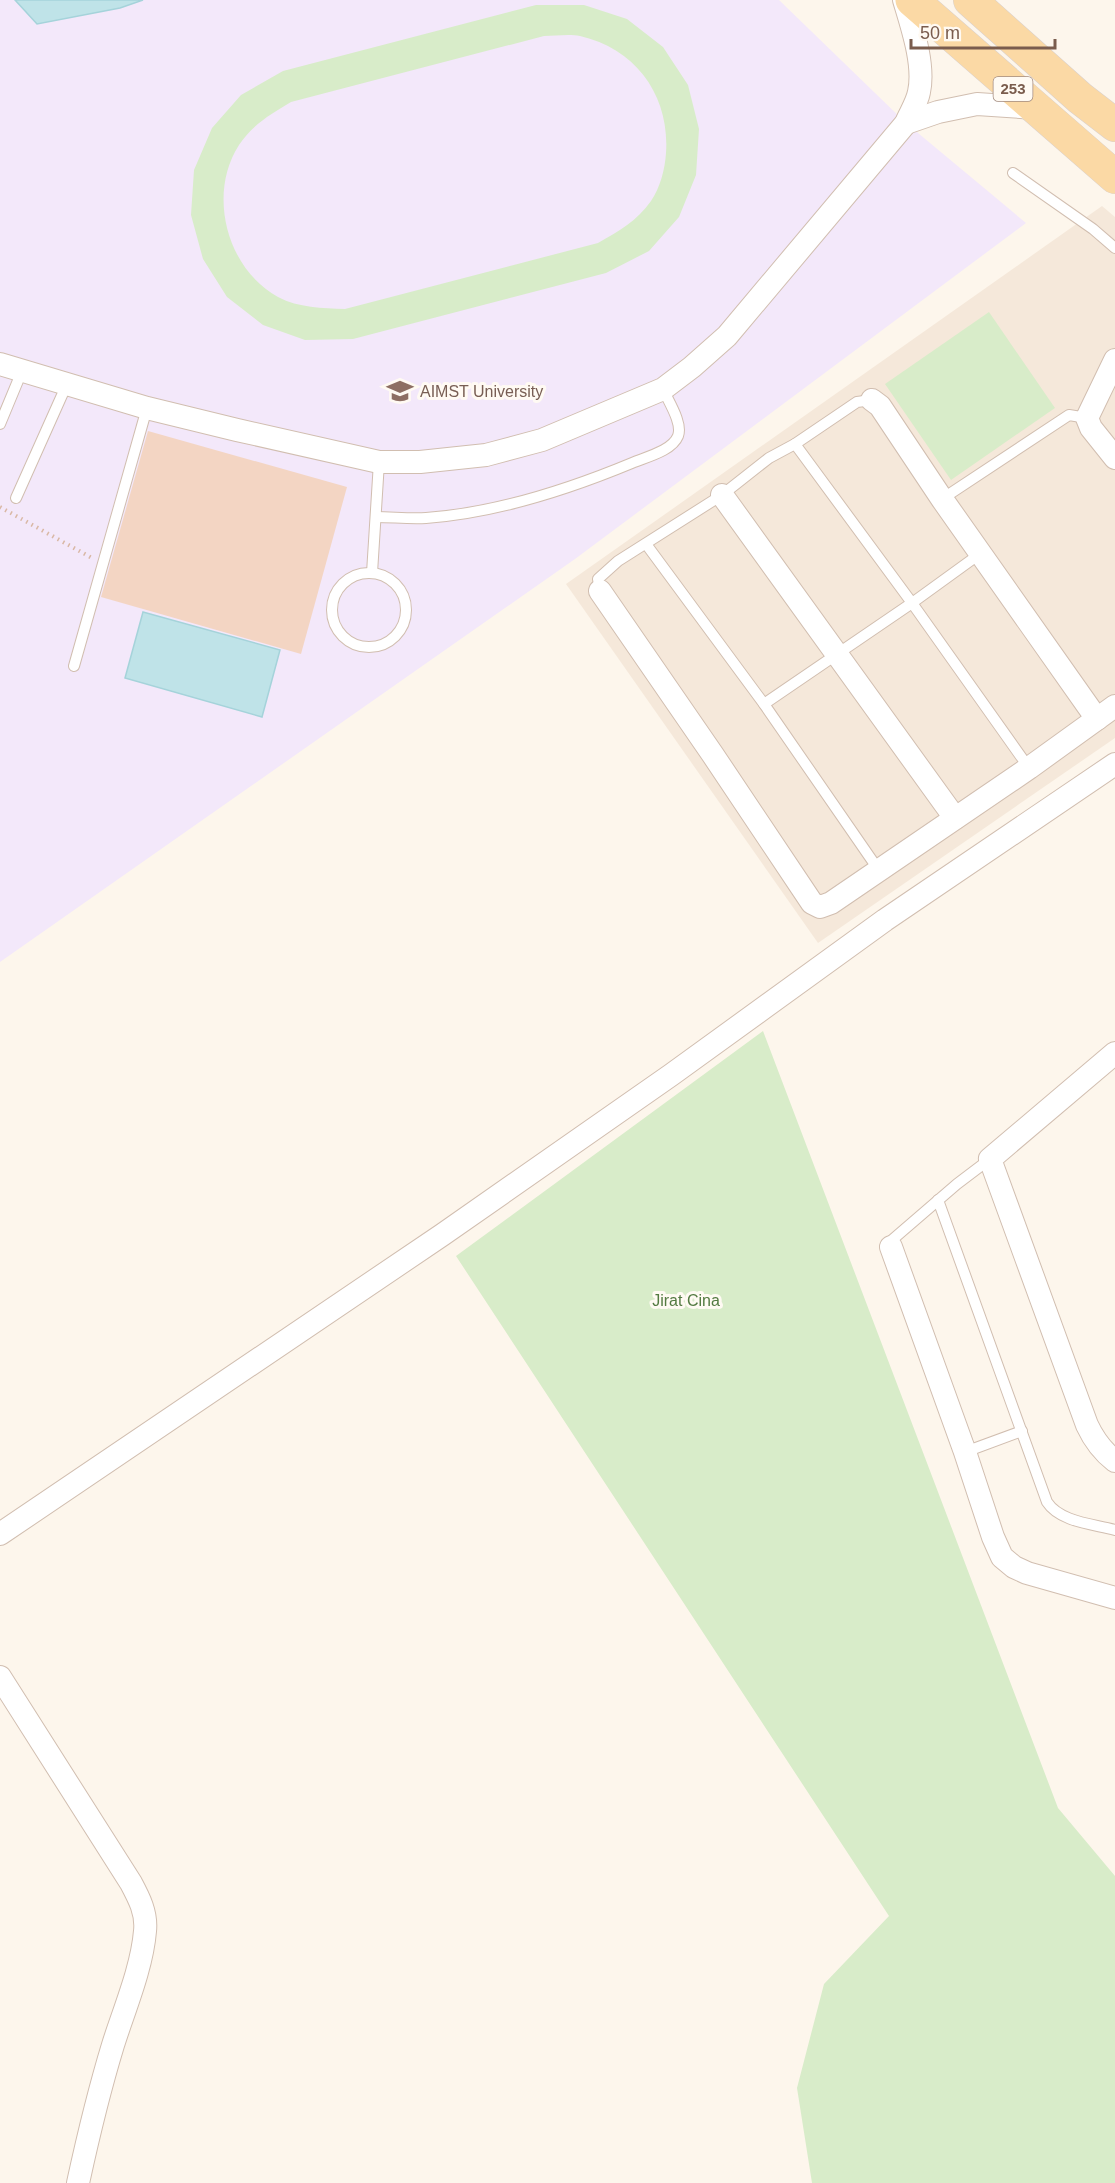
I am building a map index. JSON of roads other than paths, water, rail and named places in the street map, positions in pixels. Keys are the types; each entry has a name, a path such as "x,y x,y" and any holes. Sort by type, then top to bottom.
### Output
{"main road":[{"name":"253","path":"912,0 1115,177"},
{"name":"253","path":"970,0 1080,98 1115,125"}],"street":[{"path":"0,364 147,408 379,462 420,462 486,455 542,440 663,389 728,336 906,123 919,92 920,66 915,36 904,0"},
{"path":"906,123 938,112 977,104 1035,108"},
{"path":"1115,360 1087,418 1091,428 1115,458"},
{"path":"600,591 812,903 820,907 831,903 1029,768 1106,713 981,553 880,406 872,400"},
{"path":"722,495 955,818"},
{"path":"0,1534 451,1228 671,1075 885,920 1115,764"},
{"path":"1115,1053 990,1159 1087,1425 1095,1441 1115,1461"},
{"path":"891,1247 993,1538 1002,1557 1014,1567 1027,1573 1115,1598"},
{"path":"0,1677 131,1884 140,1899 144,1914 145,1930 140,1959 97,2095 78,2183"}],"lane":[{"path":"1013,173 1115,248"},
{"path":"0,424 22,371"},
{"path":"16,498 67,384"},
{"path":"376,517 424,518 454,515 536,498 573,486 655,453 673,444 679,434 677,421 663,389"},
{"path":"600,591 598,583 603,573 722,495 758,466 857,402 872,400"},
{"path":"75,666 147,408"},
{"path":"942,499 1069,415 1087,418"},
{"path":"795,444 1029,768"},
{"path":"372,573 379,462"},
{"path":"646,544 765,704 878,869"},
{"path":"765,704 981,553"},
{"path":"372,573 393,582 405,602 406,614 397,635 377,647 365,647 353,644 342,636 335,626 332,606 338,588 348,579 359,574 372,573"},
{"path":"891,1247 892,1240 990,1159"},
{"path":"938,1200 1047,1502 1053,1510 1063,1516 1115,1530"},
{"path":"964,1452 1022,1431"}],"water":[{"path":"15,0 143,0 120,8 37,24"},
{"path":"143,612 280,650 262,717 125,678"}],"place":[{"name":"AIMST University","path":"400,391"}],"park label":[{"name":"Jirat Cina","path":"686,1300"}]}
